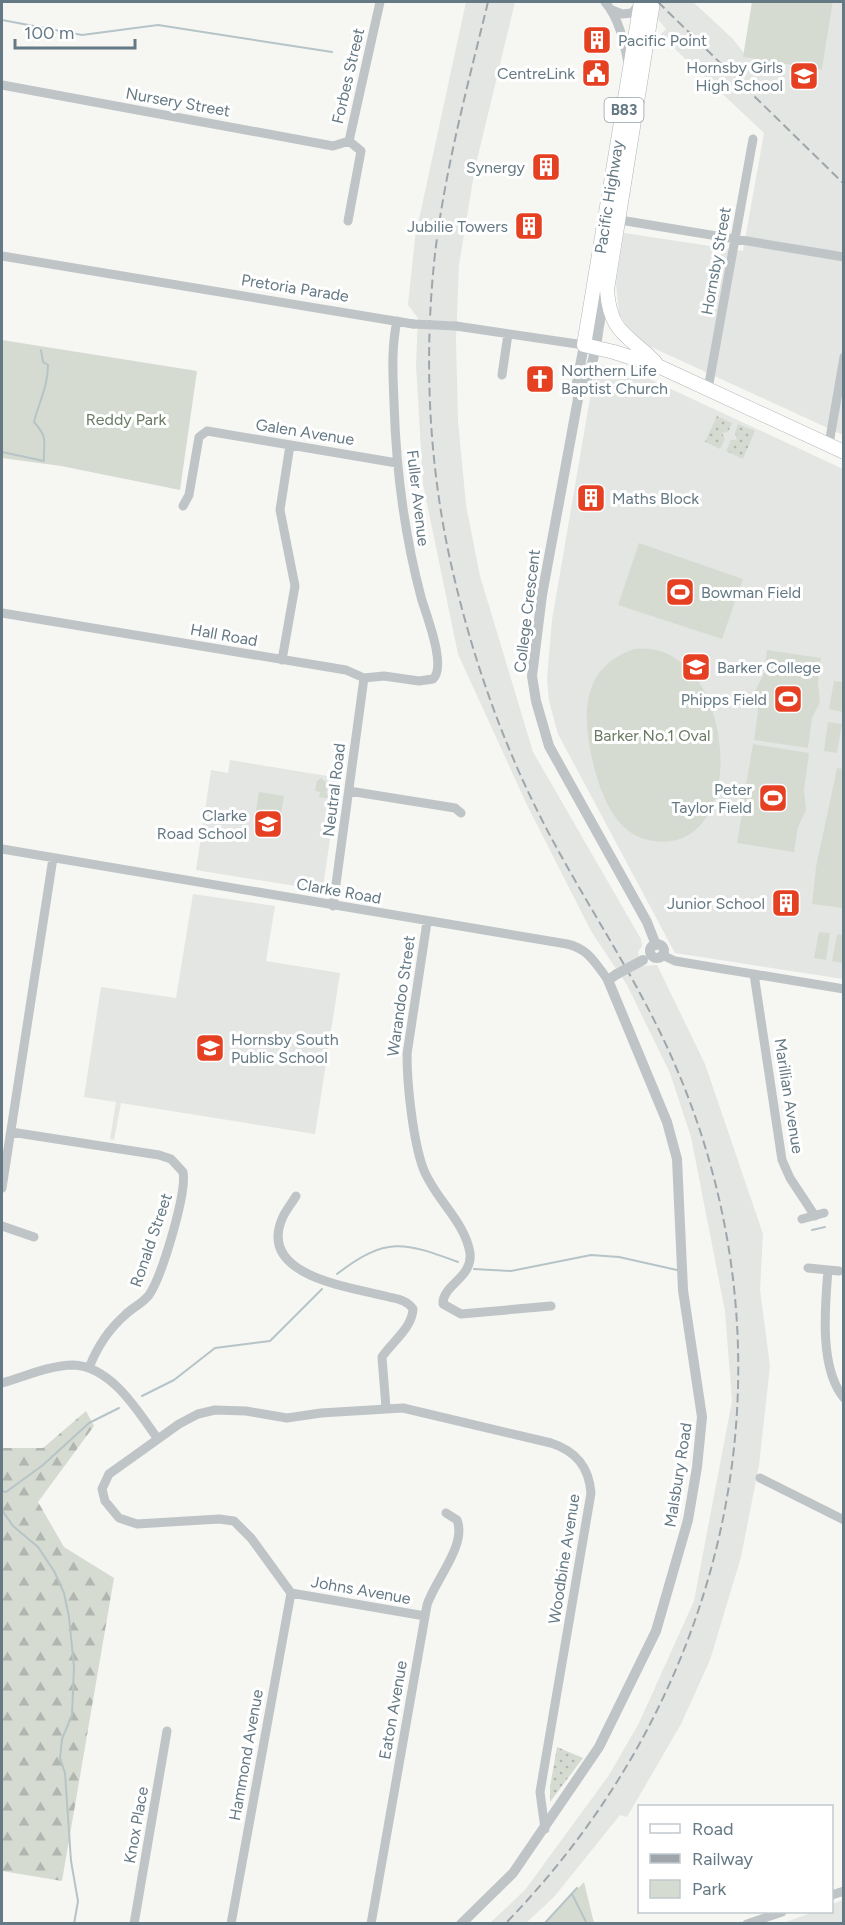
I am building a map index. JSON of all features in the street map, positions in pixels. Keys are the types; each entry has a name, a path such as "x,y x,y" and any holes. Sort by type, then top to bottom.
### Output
{"main road":[{"name":"Pacific Highway","path":"646,5 627,88 589,346 658,366 843,452"},
{"name":"Pacific Highway","path":"646,5 608,303 625,338 658,366"}],"street":[{"name":"Forbes Street","path":"348,221 361,151 349,141 380,2"},
{"path":"605,2 612,10 625,50 629,72 627,88"},
{"path":"612,10 632,13 646,5"},
{"name":"Nursery Street","path":"2,85 333,146 349,141"},
{"name":"Hornsby Street","path":"708,389 753,139"},
{"path":"620,220 843,257"},
{"name":"Pretoria Parade","path":"2,256 413,324 456,326 589,346"},
{"name":"Pacific Highway","path":"589,346 600,320 601,300 608,290"},
{"name":"Fuller Avenue","path":"397,321 393,348 397,463 405,530 437,654 438,675"},
{"path":"502,375 508,334"},
{"name":"College Crescent","path":"589,346 576,388 578,399 542,595 532,676 536,701 549,746 647,922 653,954"},
{"path":"829,444 843,357"},
{"name":"Galen Avenue","path":"183,506 189,495 200,435 207,431 397,463"},
{"path":"282,660 295,586 280,510 290,445"},
{"name":"Hall Road","path":"2,614 346,670 364,678 384,675 428,682 438,675"},
{"name":"Neutral Road","path":"333,906 364,678"},
{"path":"349,791 455,808 461,813"},
{"name":"Clarke Road","path":"2,849 578,946 612,977"},
{"path":"2,1188 53,858"},
{"name":"Warandoo Street","path":"427,922 407,1054 407,1076 423,1168 465,1238 470,1259 459,1281 447,1290 443,1304 461,1314 551,1306"},
{"path":"612,977 653,954 675,961 843,989"},
{"name":"Marillian Avenue","path":"754,974 782,1160 790,1178 820,1214 802,1219"},
{"name":"Malsbury Road","path":"461,1923 513,1873 599,1747 656,1631 688,1520 702,1417 683,1290 677,1159 667,1122 612,977"},
{"name":"Ronald Street","path":"11,1132 130,1150 171,1159 183,1172 184,1190 149,1294 113,1326 97,1347 89,1368"},
{"path":"296,1196 281,1220 279,1237 284,1253 292,1265 313,1278 398,1299 413,1309 412,1317 405,1329 382,1357 386,1408"},
{"path":"2,1226 34,1237"},
{"path":"808,1268 839,1271"},
{"path":"828,1270 825,1301 829,1371 835,1388 843,1398"},
{"path":"2,1383 67,1366 89,1368 101,1373 114,1386 138,1412 157,1438"},
{"name":"Woodbine Avenue","path":"291,1593 251,1538 234,1521 137,1524 119,1518 105,1501 102,1489 109,1474 157,1438 198,1414 216,1410 246,1411 287,1418 403,1408 567,1448 576,1455 590,1479 591,1493 540,1792 545,1829"},
{"path":"760,1478 843,1521"},
{"name":"Eaton Avenue","path":"371,1923 425,1616 434,1587 450,1560 459,1534 457,1520 446,1513"},
{"name":"Johns Avenue","path":"291,1593 425,1616"},
{"name":"Hammond Avenue","path":"231,1923 291,1593"},
{"name":"Knox Place","path":"134,1923 167,1731"},
{"path":"747,1923 776,1913"}],"shaded area":[{"path":"466,2 515,2 475,168 459,265 456,340 458,421 466,505 480,576 533,752 641,939 642,946 638,952 641,966 657,965 705,1064 763,1234 760,1290 770,1366 759,1465 741,1557 710,1660 681,1724 627,1817 620,1815 554,1897 526,1923 490,1923 525,1890 609,1775 639,1723 694,1601 732,1401 725,1311 691,1137 670,1073 627,985 591,931 527,805 458,654 423,484 416,364 418,318 408,305 415,238"},
{"path":"644,2 693,2 732,38 748,58 822,70 833,2 843,2 843,435 649,346 635,337 619,314 616,283 624,233 743,251 764,133 660,35 666,29"},
{"name":"Barker College","path":"603,365 645,377 843,469 843,979 675,953 558,734 549,701 547,678 552,620 595,369"},
{"name":"Clarke Road School","path":"230,760 339,778 323,887 320,890 196,870 211,770 228,773"},
{"name":"Hornsby South Public School","path":"193,894 275,906 266,961 340,973 315,1134 121,1103 114,1140 110,1139 116,1102 84,1097 101,987 176,998"},
{"path":"843,1900 843,1923 781,1924 810,1913 833,1913 833,1904"}],"green space":[{"path":"752,2 833,2 822,70 743,57"},
{"name":"Reddy Park","path":"2,340 197,371 180,490 61,466 2,458"},
{"path":"717,416 732,423 728,432 722,433 725,439 720,449 705,442"},
{"path":"738,424 755,431 743,459 726,451 731,440 737,440 735,433"},
{"name":"Bowman Field","path":"639,543 743,579 722,639 618,605"},
{"name":"Barker No.1 Oval","path":"634,649 669,654 695,677 712,710 720,749 718,787 706,818 682,838 648,840 628,830 607,803 595,771 587,717 588,700 593,684 602,670 615,658"},
{"name":"Phipps Field","path":"767,650 821,658 818,682 820,702 812,718 808,748 754,740 758,712 755,691 764,673"},
{"path":"834,681 843,682 843,712 829,709"},
{"path":"828,722 842,724 837,753 824,751"},
{"name":"Peter Taylor Field","path":"753,744 809,753 804,790 806,810 798,827 794,852 737,843 742,814 740,799 746,785"},
{"path":"837,768 844,769 843,908 812,904 816,867"},
{"path":"321,778 329,784 326,793 330,799 319,797 320,792 315,791 317,781"},
{"path":"259,792 284,796 280,820 255,816"},
{"path":"819,932 830,933 826,960 814,958"},
{"path":"837,934 843,935 843,963 832,961"},
{"path":"86,1411 94,1426 38,1502 64,1547 114,1578 62,1881 2,1871 2,1448 43,1448"},
{"path":"557,1747 583,1758 550,1802 550,1787"},
{"path":"584,1882 594,1923 545,1923"}],"waterway":[{"path":"2,20 82,35 158,25 332,52"},
{"path":"2,452 44,461 43,437 34,422 48,373 48,365 43,362 41,350"},
{"path":"812,1230 825,1227"},
{"path":"337,1274 369,1253 396,1246 423,1250 458,1262"},
{"path":"474,1269 511,1271 591,1255 619,1257 677,1270"},
{"path":"142,1396 174,1380 215,1348 270,1341 322,1289"},
{"path":"2,1491 6,1492 43,1465 89,1423 119,1408"},
{"path":"2,1510 13,1526 38,1547 54,1571 64,1593 69,1617 74,1667 72,1715 62,1739 60,1758 65,1773 71,1861 78,1901 74,1924"},
{"path":"544,1924 577,1888"},
{"path":"572,1894 587,1924"}],"railway":[{"path":"488,2 445,190 431,295 429,336 431,418 434,459 446,541 481,674 503,734 543,822 658,1028 672,1058 712,1172 734,1287 737,1402 724,1516 693,1627 646,1733 583,1832 505,1924"},
{"path":"658,2 844,184"}],"place":[{"name":"Pacific Point","path":"597,40"},
{"name":"CentreLink","path":"596,73"},
{"name":"Hornsby Girls High School","path":"804,76"},
{"name":"Synergy","path":"546,167"},
{"name":"Jubilie Towers","path":"529,226"},
{"name":"Northern Life Baptist Church","path":"540,379"},
{"name":"Maths Block","path":"591,498"},
{"name":"Bowman Field","path":"680,592"},
{"name":"Barker College","path":"696,667"},
{"name":"Phipps Field","path":"788,699"},
{"name":"Peter Taylor Field","path":"773,798"},
{"name":"Clarke Road School","path":"268,824"},
{"name":"Junior School","path":"786,903"},
{"name":"Hornsby South Public School","path":"210,1048"}]}
